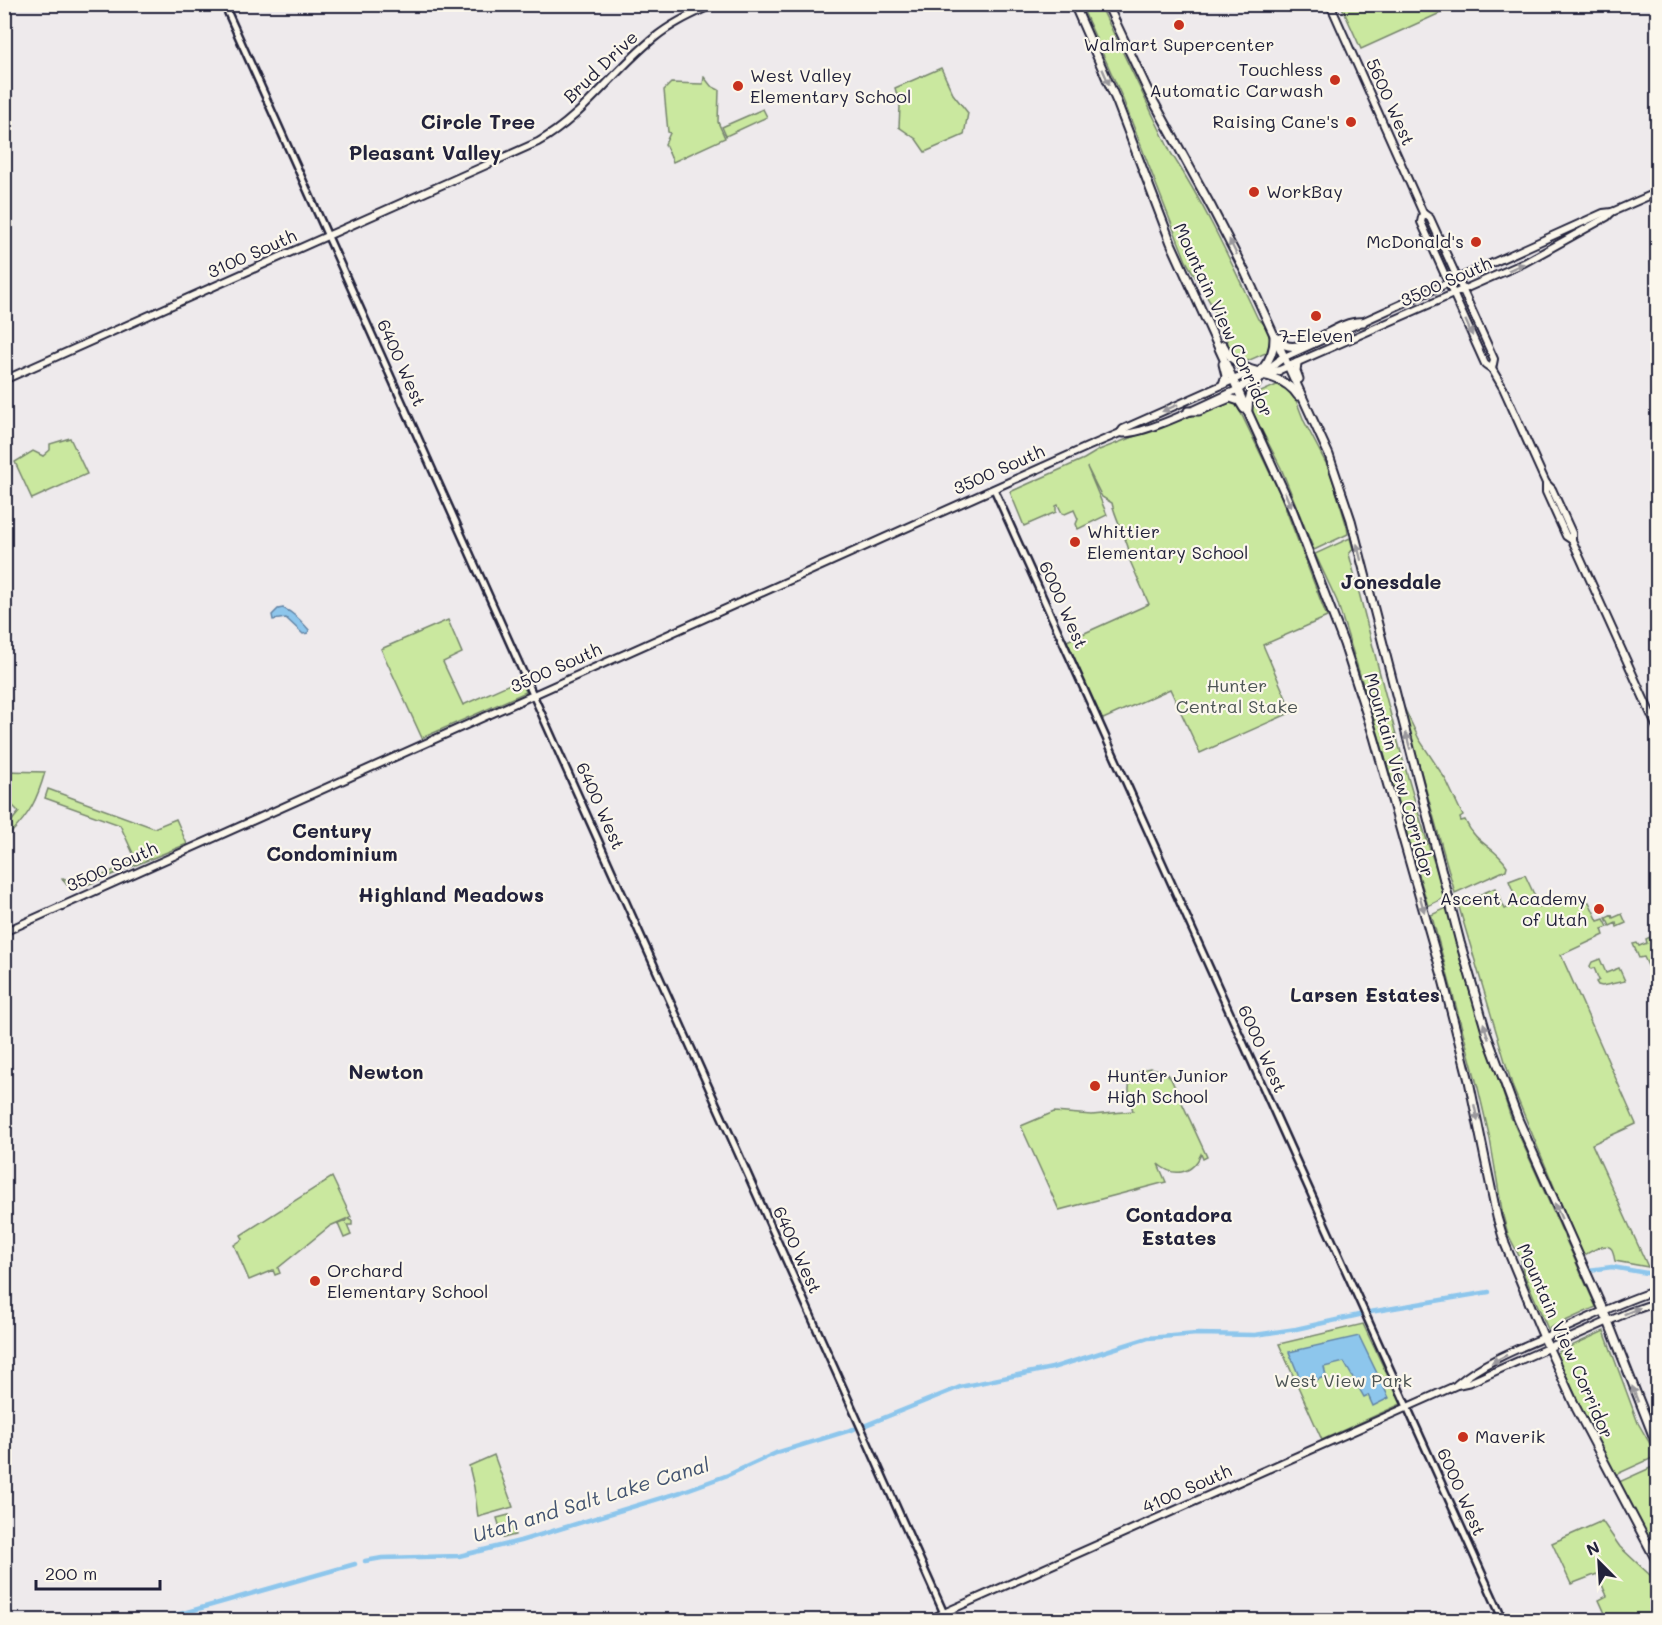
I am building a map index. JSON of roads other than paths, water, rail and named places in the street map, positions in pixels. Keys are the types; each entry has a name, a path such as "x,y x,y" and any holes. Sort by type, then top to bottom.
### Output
{"highway":[{"name":"Mountain View Corridor","path":"1074,4 1117,102 1180,265 1249,412 1317,569 1344,644 1374,737 1441,972 1469,1081 1497,1217 1505,1244 1548,1348 1576,1408 1658,1564"},
{"name":"Mountain View Corridor","path":"1107,4 1149,93 1246,274 1332,462 1351,520 1478,1004 1518,1119 1608,1321 1658,1448"},
{"path":"1180,265 1188,289 1224,366 1226,376 1223,384"},
{"path":"1246,274 1257,288 1281,341 1287,346 1299,346 1350,323 1364,322"},
{"path":"1190,285 1200,296 1228,355 1239,364 1283,382 1294,390 1317,436 1325,446"},
{"path":"1249,412 1250,396 1274,349 1274,335"},
{"path":"1238,389 1284,357"},
{"path":"1297,363 1297,375 1328,443 1332,462"},
{"path":"1245,375 1278,371"},
{"path":"1188,411 1200,411 1228,399 1237,400 1242,405 1275,470"}],"main road":[{"name":"Brud Drive","path":"510,154 538,142 560,127 642,48 663,31 678,21 714,4"},
{"name":"5600 West","path":"1330,4 1423,213 1430,218 1494,359 1492,369"},
{"name":"3100 South","path":"4,380 510,154"},
{"name":"3500 South","path":"1284,357 1603,213 1612,212 1658,192"},
{"name":"3500 South","path":"1278,371 1537,257 1603,220 1612,212"},
{"name":"5600 West","path":"1423,213 1421,222 1485,364 1492,369 1546,483 1552,489 1572,533 1572,540 1658,730"},
{"name":"3500 South","path":"4,932 1245,375"},
{"name":"3500 South","path":"1119,433 1127,435 1238,389"},
{"name":"4100 South","path":"1457,1385 1479,1369 1544,1338 1633,1298 1658,1290"},
{"name":"4100 South","path":"928,1620 945,1617 1457,1385 1471,1382 1608,1321 1658,1302"}],"street":[{"name":"6400 West","path":"224,4 945,1617"},
{"name":"6000 West","path":"994,489 1503,1620"}],"water":[{"path":"283,608 300,620 309,630 308,633 303,634 286,618 273,620 272,615 278,609"},
{"path":"1359,1336 1389,1398 1373,1406 1368,1395 1364,1397 1344,1362 1324,1367 1326,1376 1303,1386 1289,1352"}],"waterway":[{"name":"Utah and Salt Lake Canal","path":"1589,1270 1612,1267 1658,1275"},
{"name":"Utah and Salt Lake Canal","path":"1370,1312 1489,1292"},
{"name":"Utah and Salt Lake Canal","path":"866,1425 960,1387 1052,1368 1148,1338 1197,1334 1255,1335 1296,1329 1359,1315"},
{"name":"Utah and Salt Lake Canal","path":"365,1561 382,1558 459,1556 520,1541 681,1492 728,1475 776,1453 854,1429"},
{"name":"Utah and Salt Lake Canal","path":"159,1620 355,1564"}],"place":[{"name":"Walmart Supercenter","path":"1179,25"},
{"name":"Touchless Automatic Carwash","path":"1335,80"},
{"name":"West Valley Elementary School","path":"738,86"},
{"name":"Raising Cane's","path":"1351,122"},
{"name":"WorkBay","path":"1254,192"},
{"name":"McDonald's","path":"1476,242"},
{"name":"7-Eleven","path":"1316,316"},
{"name":"Whittier Elementary School","path":"1075,542"},
{"name":"Ascent Academy of Utah","path":"1599,909"},
{"name":"Hunter Junior High School","path":"1095,1086"},
{"name":"Orchard Elementary School","path":"315,1281"},
{"name":"Maverik","path":"1463,1437"}],"district":[{"name":"Circle Tree","path":"478,122"},
{"name":"Pleasant Valley","path":"425,153"},
{"name":"Jonesdale","path":"1391,582"},
{"name":"Century Condominium","path":"332,842"},
{"name":"Highland Meadows","path":"451,895"},
{"name":"Larsen Estates","path":"1365,995"},
{"name":"Newton","path":"386,1072"},
{"name":"Contadora Estates","path":"1179,1226"}],"park label":[{"name":"Hunter Central Stake","path":"1237,696"},
{"name":"West View Park","path":"1343,1381"}]}
